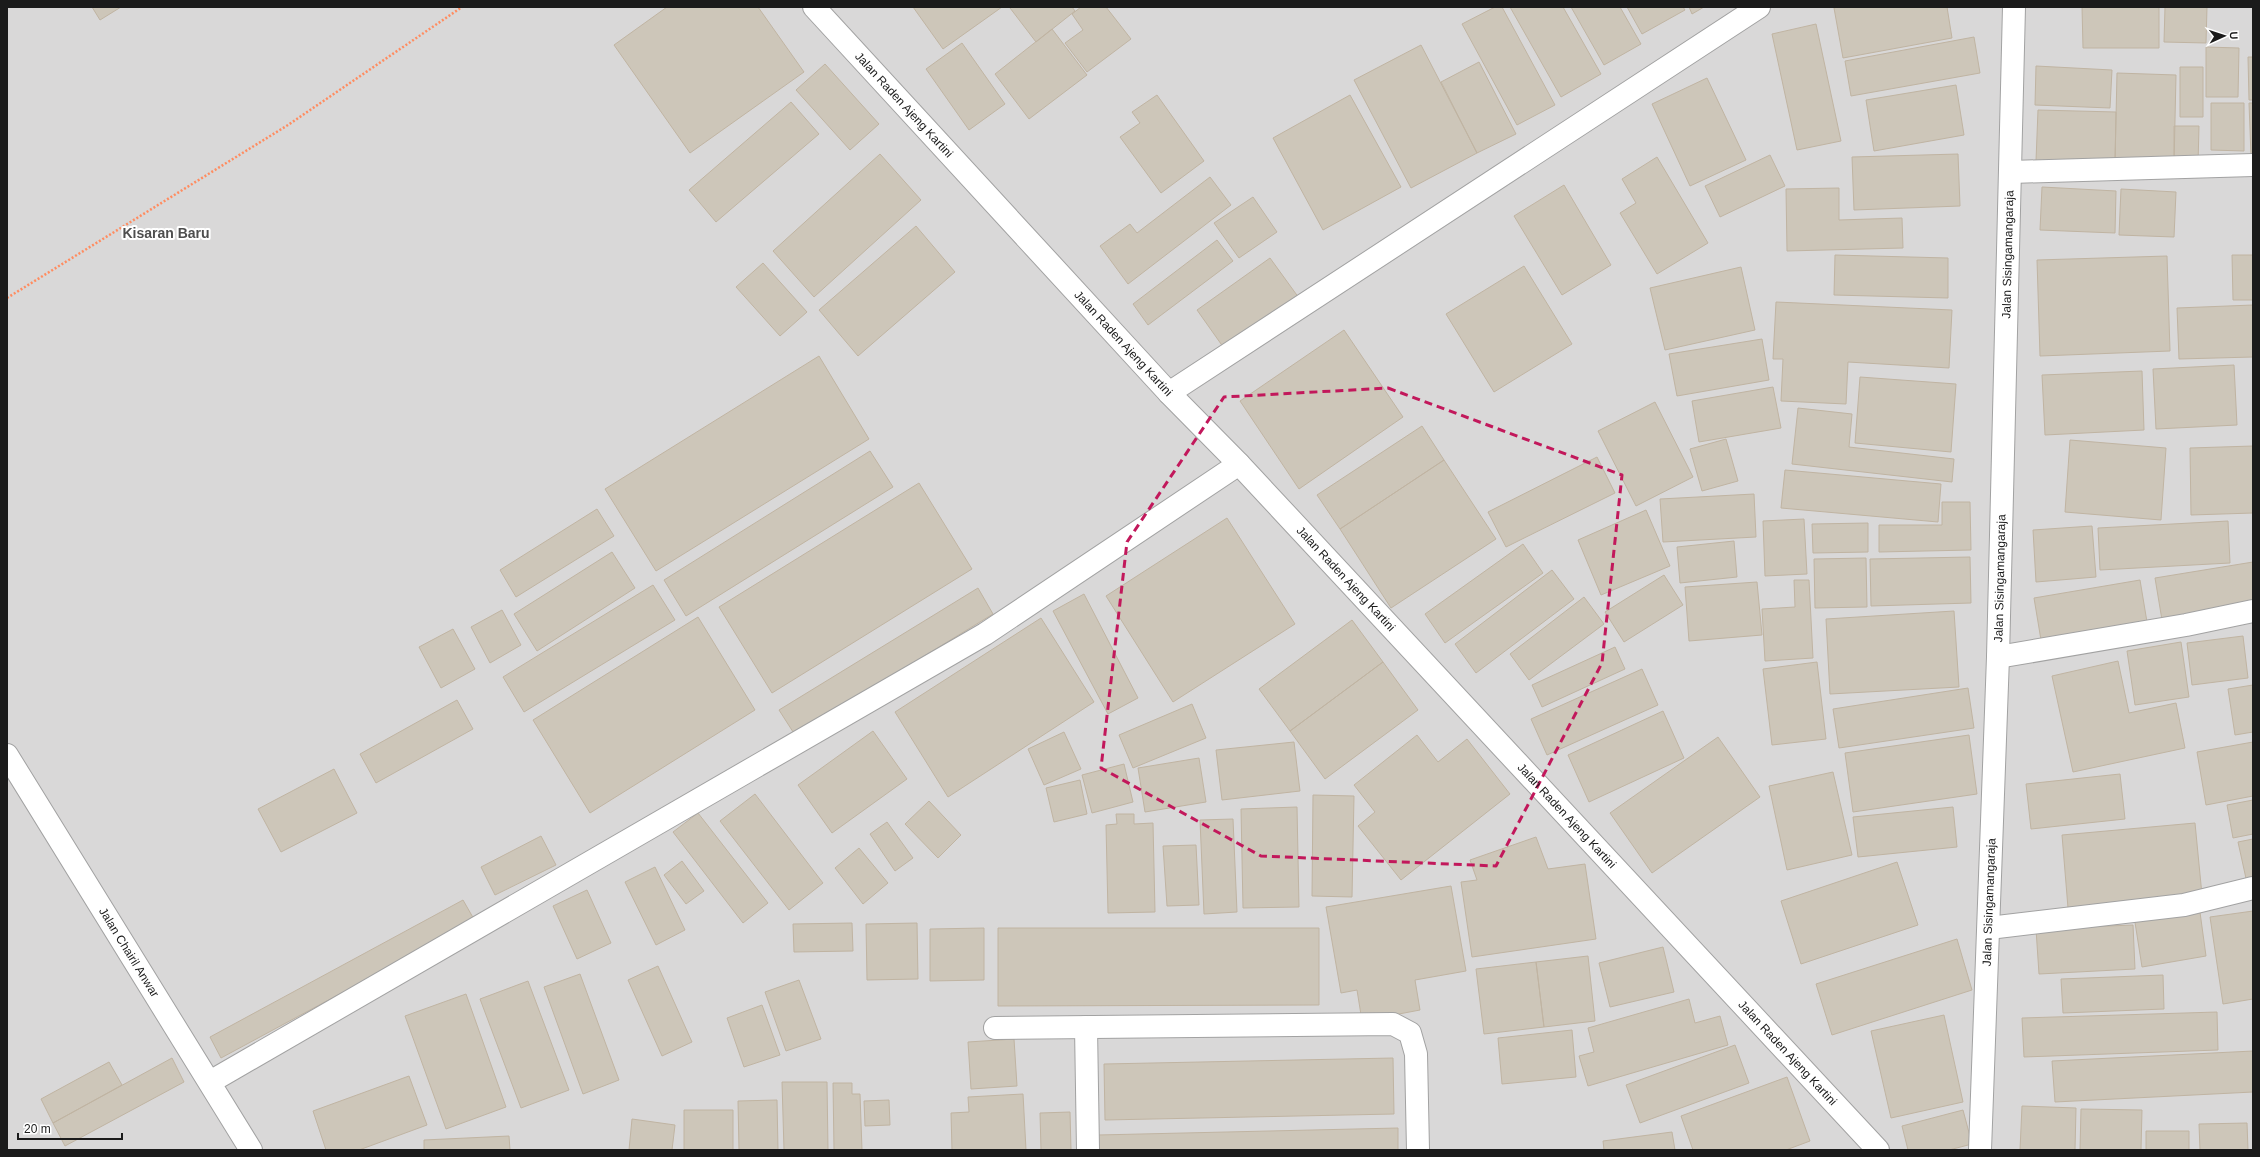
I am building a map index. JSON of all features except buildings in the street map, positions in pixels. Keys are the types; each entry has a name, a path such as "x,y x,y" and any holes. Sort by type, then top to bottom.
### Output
{"street":[{"name":"Jalan Raden Ajeng Kartini","path":"814,7 1170,393 1878,1150"},
{"path":"1170,393 1759,7"},
{"name":"Jalan Sisingamangaraja","path":"1980,1150 1998,657 2014,7"},
{"path":"2011,172 2253,165"},
{"path":"210,1082 985,634 1238,464"},
{"path":"1998,657 2186,625 2253,611"},
{"name":"Jalan Chairil Anwar","path":"7,755 251,1150"},
{"path":"1989,928 2184,905 2253,888"},
{"path":"995,1028 1393,1024 1410,1033 1416,1054 1418,1150"},
{"path":"1086,1027 1088,1150"}],"path":[{"path":"7,298 288,125 462,7"}],"highlighted area":[{"path":"1388,388 1622,475 1602,663 1496,866 1261,856 1101,768 1127,542 1224,397"}],"shaded area":[{"path":"7,7 2253,7 2253,1150 7,1150"}],"district":[{"name":"Kisaran Baru","path":"166,233"}]}
